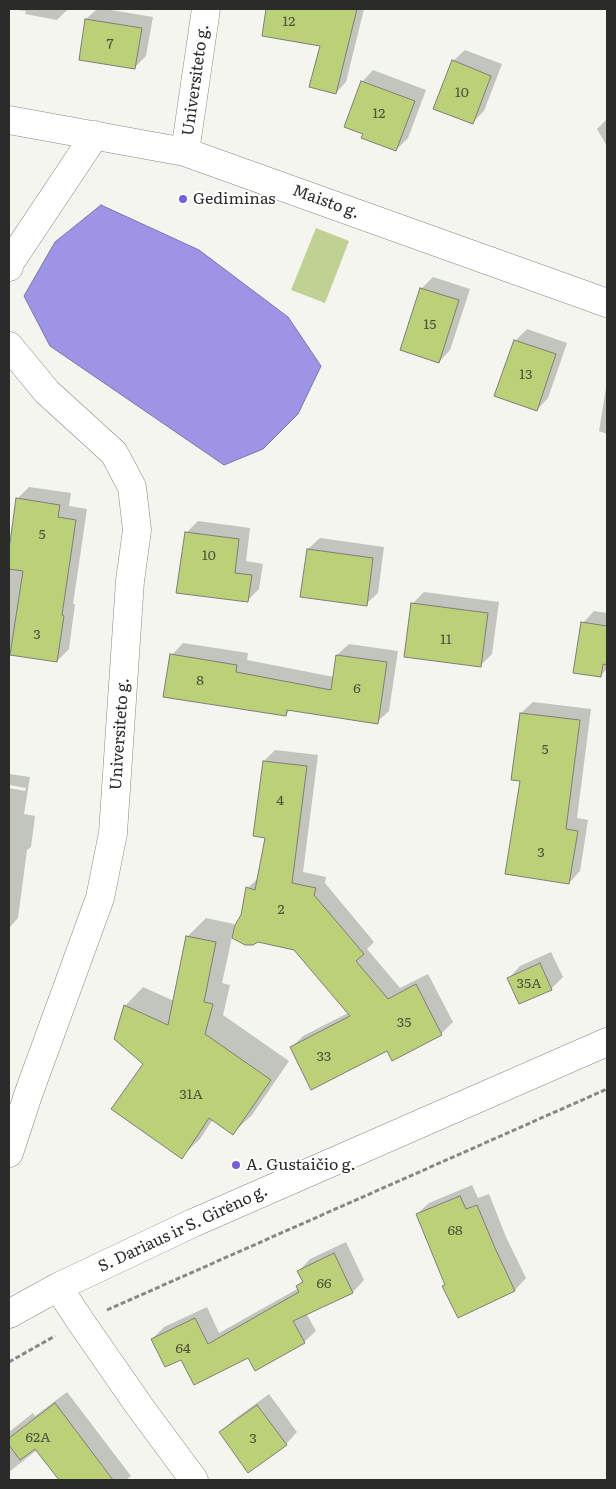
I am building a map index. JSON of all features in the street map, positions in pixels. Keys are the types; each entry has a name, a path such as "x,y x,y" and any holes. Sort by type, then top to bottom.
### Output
{"street":[{"name":"Universiteto g.","path":"185,152 206,9"},
{"name":"Maisto g.","path":"9,120 185,152 607,303"},
{"path":"9,267 9,264 95,135"},
{"name":"Universiteto g.","path":"9,346 48,392 114,453 132,487 136,530 130,581 113,833 100,898 31,1085 9,1153"},
{"name":"S. Dariaus ir S. Girėno g.","path":"9,1314 58,1287 193,1223 607,1042"},
{"path":"58,1287 80,1322 194,1480"}],"path":[{"path":"9,1362 80,1322 607,1089"}],"green space":[{"path":"316,228 349,241 325,303 291,290"}],"shaded area":[{"path":"101,205 199,250 288,317 321,366 298,414 263,449 224,465 50,346 24,296 55,242"}],"building":[{"path":"266,9 357,9 336,94 309,87 320,46 262,36"},
{"path":"85,19 142,28 135,69 79,60"},
{"path":"452,60 491,76 473,124 433,109"},
{"path":"361,81 415,101 396,151 361,138 363,134 344,127"},
{"path":"420,288 459,300 439,363 400,350"},
{"path":"514,340 556,354 537,411 494,396"},
{"path":"16,498 60,505 58,517 76,520 57,662 10,655 23,571 9,569 9,550"},
{"path":"185,532 239,539 235,573 252,575 248,602 176,593"},
{"path":"307,549 373,558 367,606 300,597"},
{"path":"411,603 488,613 481,667 404,657"},
{"path":"581,622 607,626 607,665 603,664 601,677 573,673"},
{"path":"170,654 237,665 236,672 331,690 336,655 387,662 378,724 287,710 286,716 163,697"},
{"path":"520,713 580,720 566,829 578,831 569,884 505,874 520,781 511,780"},
{"path":"263,761 307,766 292,883 316,888 314,895 364,954 356,961 388,999 416,984 442,1035 392,1061 387,1051 311,1090 290,1047 350,1016 294,950 258,942 253,945 245,945 232,938 235,925 241,915 246,887 255,890 265,838 253,836"},
{"path":"186,936 216,942 204,1002 213,1004 205,1034 271,1080 233,1135 209,1118 182,1159 111,1109 143,1064 114,1039 124,1005 168,1025"},
{"path":"540,963 552,990 519,1004 507,978"},
{"path":"460,1196 466,1209 477,1205 515,1291 458,1318 442,1286 445,1285 416,1214"},
{"path":"334,1253 353,1293 293,1321 305,1343 255,1371 248,1358 194,1385 181,1360 165,1367 151,1339 195,1318 208,1344 299,1292 296,1286 303,1282 297,1271"},
{"path":"55,1403 113,1480 59,1480 35,1449 20,1460 9,1445 9,1438"},
{"path":"257,1405 287,1445 248,1473 219,1432"}],"place":[{"name":"Gediminas","path":"183,199"},
{"name":"A. Gustaičio g.","path":"236,1165"}]}
